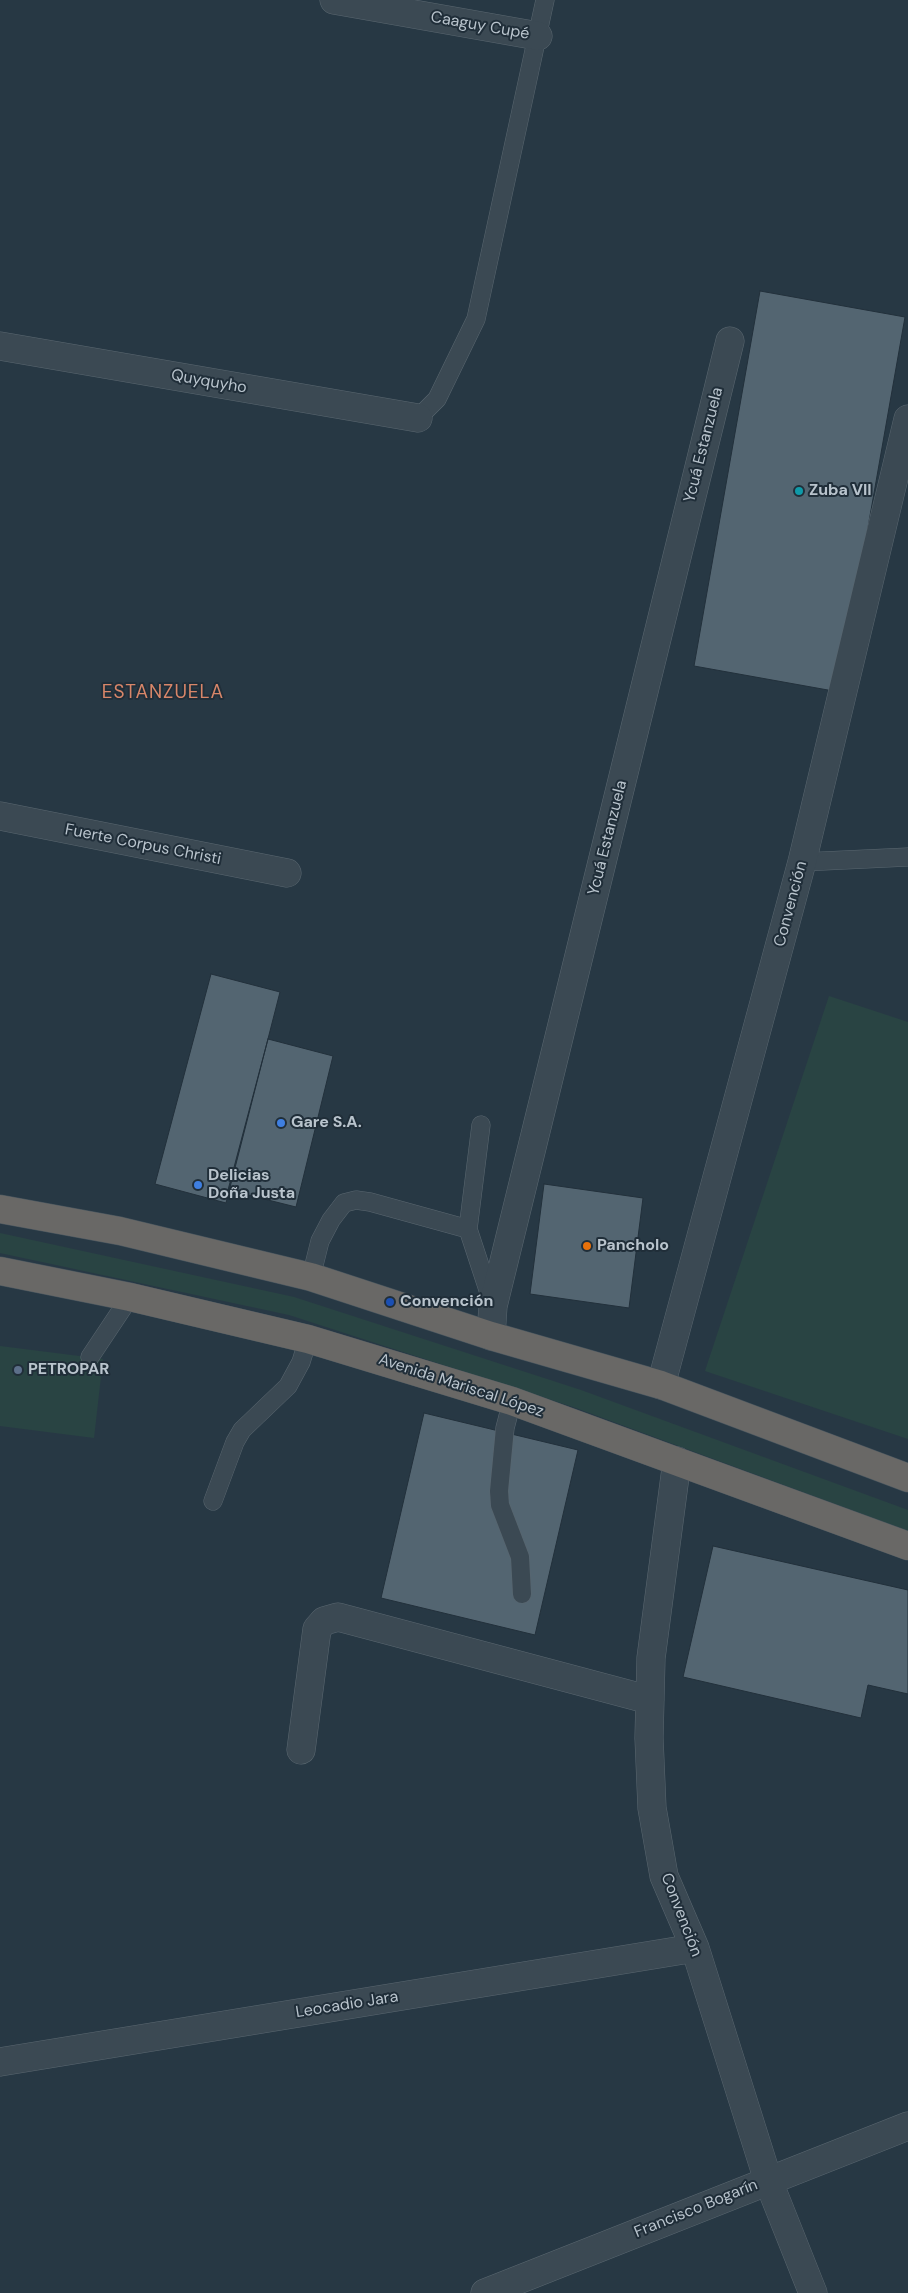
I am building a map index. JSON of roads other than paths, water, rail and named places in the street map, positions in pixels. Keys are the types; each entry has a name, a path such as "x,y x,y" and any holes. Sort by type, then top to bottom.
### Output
{"highway":[{"path":"0,1209 120,1232 311,1278 491,1336 661,1386 908,1478"},
{"name":"Avenida Mariscal López","path":"0,1271 130,1297 308,1338 512,1400 908,1546"}],"street":[{"name":"Caaguy Cupé","path":"334,0 538,36"},
{"name":"Ycuá Estanzuela","path":"491,1336 493,1306 730,341"},
{"name":"Quyquyho","path":"0,346 418,418"},
{"name":"Convención","path":"661,1386 802,862 908,419"},
{"name":"Fuerte Corpus Christi","path":"0,816 287,873"},
{"name":"Convención","path":"677,1461 651,1658 652,1808 664,1876 695,1948 768,2180 813,2293"},
{"path":"302,1750 317,1629 324,1621 338,1617 650,1700"},
{"name":"Leocadio Jara","path":"0,2062 695,1948"},
{"name":"Francisco Bogarín","path":"485,2293 908,2126"}],"lane":[{"path":"418,418 437,399 476,318 546,0"},
{"path":"802,862 908,857"},
{"path":"481,1125 468,1229 493,1306"},
{"path":"311,1278 320,1240 331,1220 344,1204 356,1200 370,1202 468,1229"},
{"path":"90,1358 130,1297"},
{"path":"212,1501 242,1430 288,1386 301,1362 308,1338"},
{"path":"512,1400 505,1428 499,1491 500,1505 520,1557 522,1594"}],"place":[{"name":"Zuba VII","path":"799,491"},
{"name":"Gare S.A.","path":"281,1123"},
{"name":"Delicias Doña Justa","path":"198,1185"},
{"name":"Pancholo","path":"587,1246"},
{"name":"Convención","path":"390,1302"},
{"name":"PETROPAR","path":"18,1370"}],"district":[{"name":"ESTANZUELA","path":"163,693"}]}
